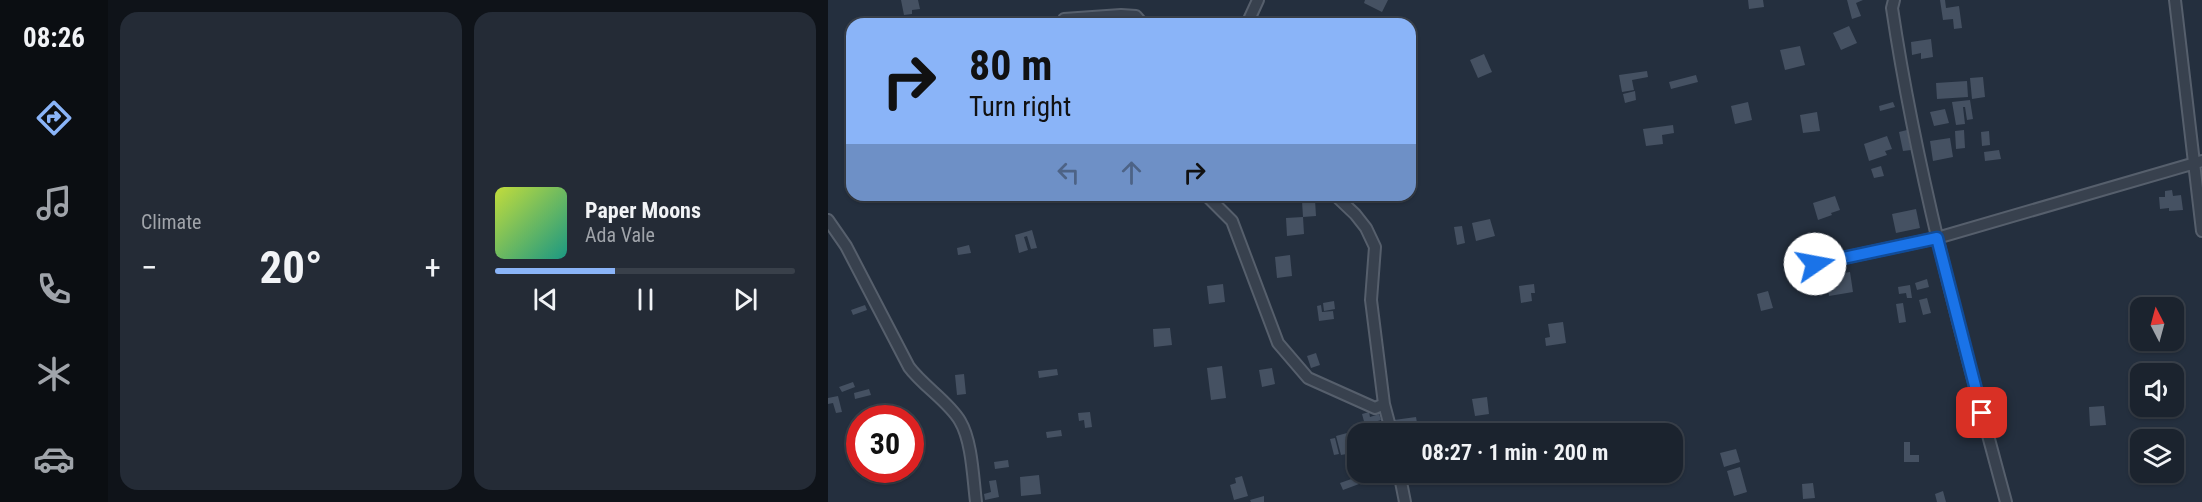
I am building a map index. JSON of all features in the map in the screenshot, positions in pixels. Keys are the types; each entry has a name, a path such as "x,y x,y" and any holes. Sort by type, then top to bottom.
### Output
{"street":[{"path":"1250,18 1258,0"},
{"path":"1883,0 1893,4 1902,76 1937,238 2006,502"},
{"path":"2175,0 2198,163 2202,231"},
{"path":"1078,18 1121,15 1138,18"},
{"path":"1815,264 1937,238 2198,163"},
{"path":"1212,201 1232,221 1278,343 1308,378 1376,408 1384,404"},
{"path":"1341,201 1361,221 1375,247 1371,300 1384,404 1390,423"},
{"path":"828,220 846,246 909,367 919,381 960,421 967,438 976,502"},
{"path":"1401,483 1405,502"}],"building":[{"path":"901,0 918,0 920,9 912,10 912,14 904,15"},
{"path":"1365,0 1388,0 1382,12 1364,3"},
{"path":"1748,0 1763,0 1764,7 1749,9"},
{"path":"1847,0 1863,0 1856,3 1861,16 1852,19"},
{"path":"1940,0 1945,0 1946,8 1959,6 1962,28 1954,29 1953,19 1943,20"},
{"path":"1849,26 1857,43 1841,50 1833,33"},
{"path":"1931,39 1933,57 1921,59 1921,53 1912,55 1911,42"},
{"path":"1800,46 1805,65 1785,70 1780,50"},
{"path":"1484,54 1492,72 1478,78 1470,60"},
{"path":"1647,71 1648,77 1632,80 1634,90 1622,92 1619,75"},
{"path":"1696,75 1698,82 1671,89 1669,82"},
{"path":"1983,77 1985,97 1972,99 1970,78"},
{"path":"1967,81 1968,97 1937,99 1936,83"},
{"path":"1635,91 1636,100 1625,103 1623,94"},
{"path":"1970,100 1973,119 1967,120 1965,107 1963,107 1965,124 1956,125 1952,102"},
{"path":"1748,102 1752,120 1735,124 1731,106"},
{"path":"1893,102 1895,107 1880,111 1879,106"},
{"path":"1945,109 1949,123 1934,126 1930,112"},
{"path":"1817,112 1820,131 1803,133 1800,115"},
{"path":"1673,125 1674,133 1662,135 1663,144 1646,146 1643,129"},
{"path":"1907,130 1911,150 1903,151 1899,132"},
{"path":"1964,130 1965,148 1956,149 1955,131"},
{"path":"1989,131 1990,145 1982,146 1981,132"},
{"path":"1887,136 1892,149 1885,151 1887,155 1869,161 1864,144"},
{"path":"1950,138 1953,157 1933,161 1930,141"},
{"path":"1999,150 2001,159 1985,161 1984,152"},
{"path":"1881,166 1884,176 1874,178 1871,169"},
{"path":"2172,190 2173,196 2181,195 2183,210 2160,209 2159,197 2165,197 2165,191"},
{"path":"1835,196 1840,210 1818,220 1813,203"},
{"path":"1302,201 1315,201 1316,216 1303,217"},
{"path":"1916,209 1920,228 1896,233 1892,214"},
{"path":"1303,217 1304,234 1287,236 1286,218"},
{"path":"1490,219 1495,236 1476,241 1472,223"},
{"path":"1462,226 1465,243 1457,245 1454,227"},
{"path":"1032,230 1037,248 1031,249 1027,236 1024,237 1028,250 1019,253 1015,235"},
{"path":"969,245 971,253 958,255 957,248"},
{"path":"1290,255 1292,276 1277,278 1275,257"},
{"path":"1850,272 1853,292 1829,296 1826,276"},
{"path":"1927,279 1929,287 1917,290 1915,283"},
{"path":"1223,284 1225,302 1209,304 1207,286"},
{"path":"1534,284 1535,293 1531,293 1532,301 1521,303 1519,286"},
{"path":"1910,285 1912,298 1907,298 1906,293 1899,294 1898,287"},
{"path":"1768,291 1773,308 1761,311 1757,294"},
{"path":"1927,298 1931,313 1923,315 1919,300"},
{"path":"1334,301 1335,309 1324,311 1323,303"},
{"path":"1903,303 1906,322 1899,323 1896,304"},
{"path":"865,305 867,310 853,315 851,310"},
{"path":"1321,305 1322,312 1333,311 1334,319 1319,321 1317,306"},
{"path":"1563,322 1566,343 1546,346 1545,338 1550,337 1548,324"},
{"path":"1170,328 1172,345 1154,347 1153,329"},
{"path":"1316,353 1320,365 1311,368 1307,356"},
{"path":"1222,366 1226,398 1211,400 1207,368"},
{"path":"1272,368 1275,384 1262,387 1259,370"},
{"path":"1057,369 1058,375 1039,378 1038,371"},
{"path":"964,374 966,394 957,395 955,375"},
{"path":"853,382 855,387 842,392 839,387"},
{"path":"869,389 871,395 855,399 854,393"},
{"path":"838,396 842,412 836,413 833,403 828,404 828,398"},
{"path":"1487,397 1489,414 1475,416 1472,399"},
{"path":"2104,406 2106,425 2090,426 2089,407"},
{"path":"1090,412 1092,427 1085,428 1084,420 1079,421 1078,413"},
{"path":"1369,412 1370,417 1379,414 1381,420 1364,423 1362,414"},
{"path":"1416,417 1417,423 1395,423 1394,420"},
{"path":"1061,430 1062,436 1047,438 1046,432"},
{"path":"1347,433 1347,454 1341,455 1336,436"},
{"path":"1335,438 1339,454 1334,455 1330,439"},
{"path":"1904,442 1910,442 1910,455 1919,455 1919,462 1904,462"},
{"path":"1736,449 1740,462 1724,467 1720,453"},
{"path":"1008,460 1009,467 995,469 994,462"},
{"path":"1740,467 1747,492 1734,496 1727,471"},
{"path":"1039,475 1041,494 1021,496 1020,477"},
{"path":"1242,476 1248,496 1234,500 1230,485 1236,483 1235,478"},
{"path":"996,480 999,497 985,500 984,494 991,492 989,481"},
{"path":"1347,481 1347,483 1359,484 1343,490 1340,483"},
{"path":"1813,483 1815,498 1803,499 1802,484"},
{"path":"1943,491 1946,502 1937,502 1935,494"},
{"path":"1264,496 1264,502 1251,502 1250,500"}],"route":[{"path":"1815,264 1937,238 1982,413"}]}
